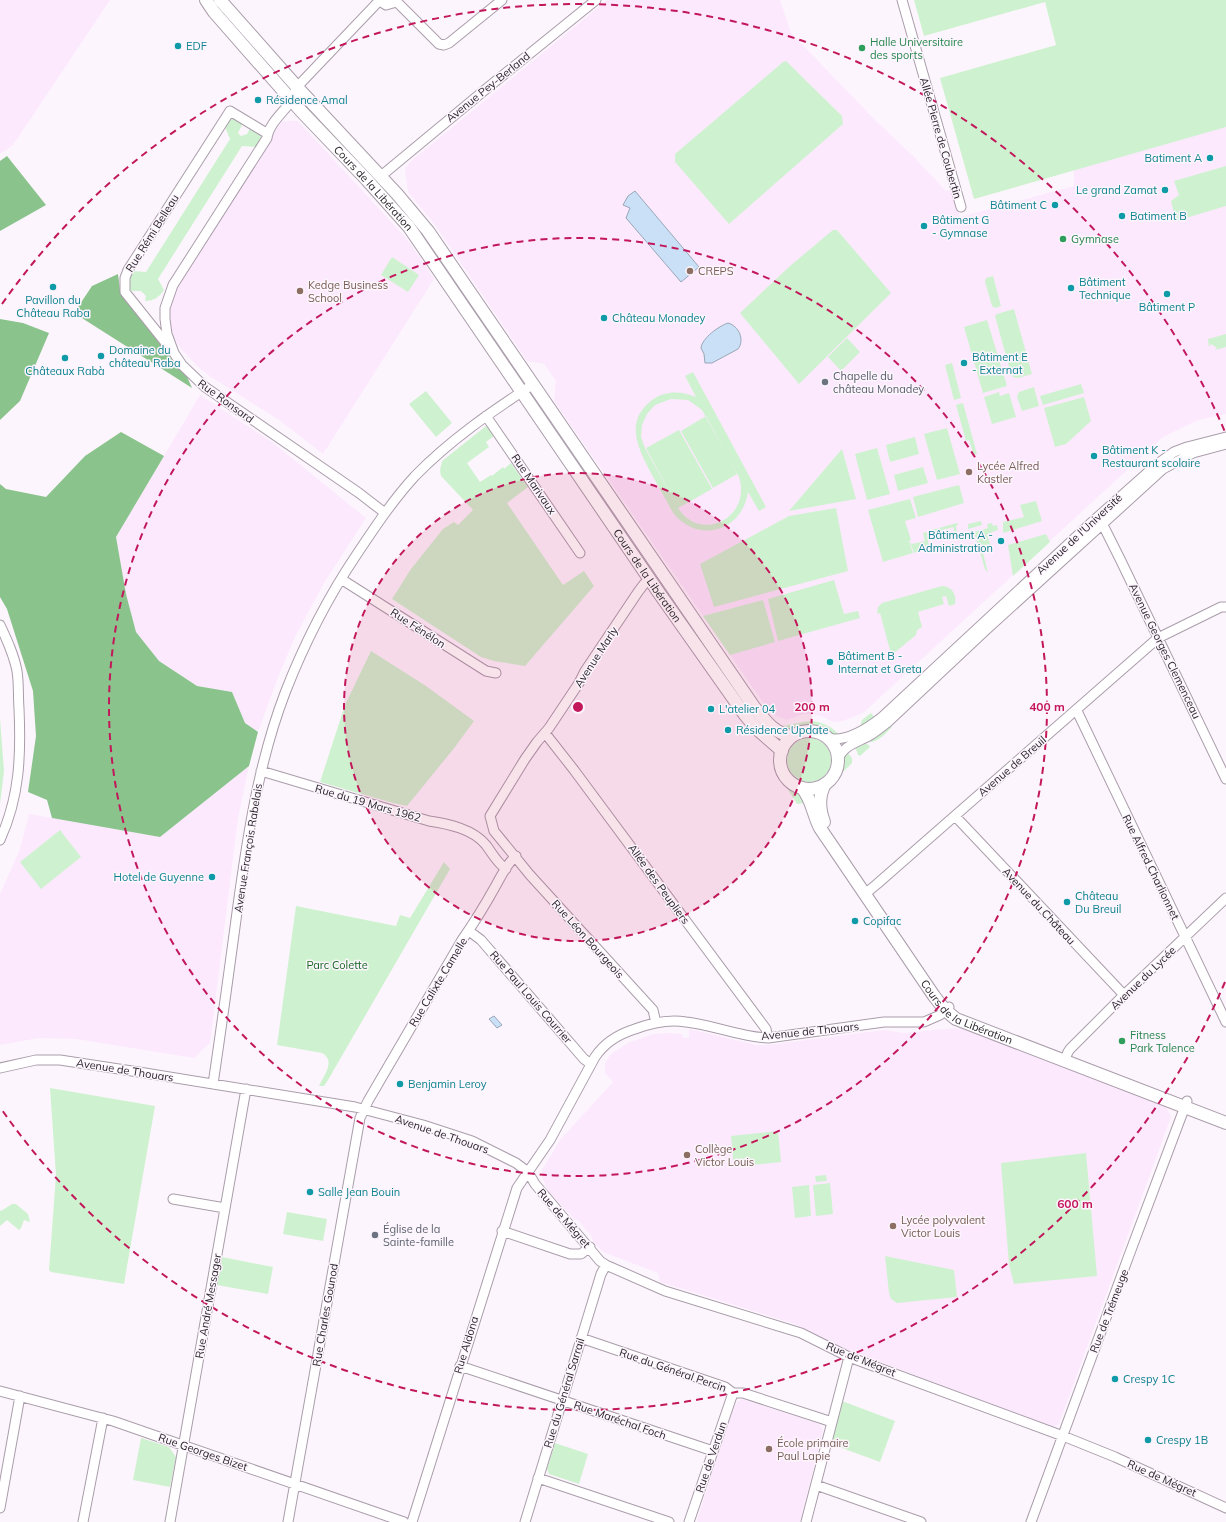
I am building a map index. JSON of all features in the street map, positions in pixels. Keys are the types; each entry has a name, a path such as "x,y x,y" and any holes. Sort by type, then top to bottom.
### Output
{"main road":[{"name":"Cours de la Libération","path":"206,0 226,27 409,227 650,580 745,715 757,729 782,751"},
{"name":"Cours de la Libération","path":"220,0 296,87 398,194 428,231 532,385 754,707 765,721 779,733 792,736"},
{"path":"226,27 243,36 286,84 296,87"},
{"path":"292,100 305,107 322,122 340,132"},
{"path":"316,126 336,138 368,170 381,176"},
{"path":"469,314 487,328 517,372 526,382 532,385"},
{"path":"521,392 529,395 535,402 600,492 616,506"},
{"path":"650,580 659,583 688,621 706,638"},
{"path":"809,731 819,733 827,738 835,748 838,760 835,773 825,784 814,789 802,788 792,783 783,772 781,764 782,751 785,744 792,736 809,731"},
{"name":"Cours de la Libération","path":"825,784 820,799 820,809 824,822 867,892"},
{"name":"Cours de la Libération","path":"802,788 806,793 815,820 820,828 867,892 947,1009 1065,1058 1186,1104 1226,1116"},
{"name":"Cours de la Libération","path":"1186,1104 1226,1123"}],"street":[{"path":"292,100 296,87 378,1 386,5 393,3 396,0 439,44 444,45 449,43 502,0"},
{"name":"Avenue Pey-Berland","path":"381,176 596,0"},
{"name":"Allée Pierre de Coubertin","path":"902,0 961,207"},
{"name":"Rue Ronsard","path":"292,100 284,109 173,285 165,308 167,334 174,353 182,365 205,388 359,493 385,513"},
{"name":"Rue Rémi Belleau","path":"174,353 125,292 124,278 230,111 268,134"},
{"path":"521,392 532,385"},
{"name":"Avenue François Rabelais","path":"213,1084 246,845 261,771 282,700 292,674 316,622 341,579 396,497 431,460 452,442 521,392"},
{"name":"Rue Marivaux","path":"486,416 580,553"},
{"name":"Avenue de l'Université","path":"827,738 845,738 870,726 1102,524 1162,469 1183,453 1224,441"},
{"name":"Avenue de l'Université","path":"838,760 840,755 848,746 872,734 888,722 1092,521 1156,464 1174,452 1183,453"},
{"name":"Avenue Georges Clemenceau","path":"1102,524 1106,529 1226,779"},
{"name":"Rue Fénélon","path":"341,579 486,672 496,673"},
{"name":"Avenue Marly","path":"490,816 525,759 545,733 638,592 644,584 650,580"},
{"name":"Avenue de Breuil","path":"867,892 1077,711 1158,638 1221,607 1226,607"},
{"path":"0,625 10,648 17,672 21,738 18,781 6,827 0,840"},
{"name":"Rue Alfred Charlionnet","path":"1077,711 1226,1022"},
{"name":"Allée des Peupliers","path":"545,733 578,775 766,1029 768,1038"},
{"name":"Rue du 19 Mars 1962","path":"261,771 429,821 456,826 476,834 486,845 496,861 506,869"},
{"name":"Rue Léon Bourgeois","path":"490,816 494,831 530,875 652,1010 656,1023"},
{"name":"Avenue du Château","path":"955,816 1124,995"},
{"name":"Rue Calixte Camelle","path":"364,1109 512,859 516,856"},
{"name":"Avenue du Lycée","path":"1065,1058 1070,1049 1124,995 1226,898"},
{"name":"Rue Paul Louis Courrier","path":"469,931 481,940 584,1059 591,1064"},
{"name":"Avenue de Thouars","path":"0,1068 29,1061 60,1060 364,1109 424,1125 472,1141 516,1163 528,1172 550,1140 599,1051 612,1039 632,1030 656,1023 685,1021 752,1037 768,1038 884,1022 924,1022 934,1018 947,1009"},
{"name":"Rue André Messager","path":"170,1522 246,1089"},
{"name":"Rue de Trémeuge","path":"1031,1522 1186,1104"},
{"name":"Rue Charles Gounod","path":"288,1522 360,1118 364,1109"},
{"name":"Rue Aldona","path":"412,1522 516,1188 528,1172"},
{"name":"Rue de Mégret","path":"528,1172 535,1184 590,1247 600,1261 606,1265 665,1291 800,1333 849,1357 1063,1436 1155,1474 1226,1508"},
{"path":"173,1199 225,1208"},
{"path":"502,1231 570,1254 581,1254 590,1247"},
{"name":"Rue du Général Sarrail","path":"525,1522 601,1274 606,1265"},
{"name":"Rue du Général Percin","path":"581,1338 725,1386 733,1393 743,1393 832,1422"},
{"path":"806,1522 849,1357"},
{"name":"Rue Maréchal Foch","path":"460,1366 713,1451"},
{"name":"Rue Georges Bizet","path":"0,1391 103,1418 404,1522"},
{"name":"Rue de Verdun","path":"689,1522 733,1393"},
{"path":"0,1508 20,1396"},
{"path":"83,1522 103,1418"},
{"path":"538,1478 670,1522"},
{"path":"816,1485 921,1522"}],"shaded area":[{"path":"0,0 110,0 13,145 0,154"},
{"path":"607,0 780,0 791,33 946,191 952,190 960,217 1074,186 1074,167 1226,123 1226,414 1198,420 1163,437 863,713 843,721 833,722 817,715 804,714 787,720 771,714 554,401 556,381 544,364 527,361 435,225 408,192 405,169 410,162"},
{"name":"Kedge Business School","path":"282,121 298,121 406,238 434,279 323,454 279,420 211,377 197,366 178,345 169,327 169,313 172,297 178,284"},
{"path":"200,395 272,442 366,518 324,583 296,635 278,677 258,732 245,723 232,692 197,686 159,661 136,632 126,594 116,537"},
{"path":"249,766 238,818 210,1043 194,1058 76,1039 39,1038 0,1045 0,894 20,849 29,814 160,837"},
{"name":"Lycée polyvalent Victor Louis","path":"956,1028 963,1029 1166,1106 1171,1117 1059,1424 1053,1427 843,1348 795,1324 660,1282 658,1273 603,1252 579,1221 574,1219 547,1190 542,1176 542,1170 560,1140 613,1082 605,1073 605,1063 611,1054 628,1043 653,1034 682,1034 683,1038 689,1038 689,1029 756,1045 768,1045 884,1030 903,1033"},
{"name":"École primaire Paul Lapie","path":"742,1399 816,1423 820,1425 823,1430 800,1522 698,1522 697,1520 733,1409 737,1402"}],"green space":[{"path":"914,0 1226,0 1226,127 974,199 940,78 1056,45 1045,2 924,36"},
{"path":"786,61 842,116 843,124 729,224 675,162 675,154"},
{"path":"231,118 243,123 238,133 241,136 247,134 250,128 261,135 261,137 256,147 242,146 158,279 164,290 156,298 145,301 146,296 141,291 130,291 129,281 132,273 133,271 146,272 230,139 225,127"},
{"path":"7,156 46,205 0,231 0,161"},
{"path":"1226,166 1226,206 1176,221 1171,201 1179,195 1174,181"},
{"path":"833,230 837,230 891,293 799,384 740,313 790,266"},
{"path":"392,257 419,275 408,292 381,275"},
{"path":"118,274 120,290 185,372 192,388 74,313 92,286"},
{"path":"993,276 1001,306 995,308 992,306 985,282 986,278"},
{"path":"1014,309 1032,374 1018,378 1013,377 1011,374 995,316"},
{"path":"0,319 23,323 49,333 20,401 0,420"},
{"path":"987,320 1007,386 983,393 964,327"},
{"path":"1226,334 1226,347 1215,350 1217,348 1211,344 1209,347 1208,339"},
{"path":"847,338 860,352 841,371 828,357"},
{"path":"952,363 961,398 954,400 945,365"},
{"path":"693,372 766,507 759,511 748,492 744,506 737,517 718,529 706,531 694,528 683,523 673,513 642,456 636,436 638,417 643,409 652,400 663,394 674,392 696,397 685,376","holes":["671,399 688,400 702,410 739,477 741,491 738,504 731,514 722,521 711,525 699,524 688,519 678,508 712,489 679,430 646,448 676,504 645,448 641,437 642,425 647,414 655,405"]},
{"path":"1081,384 1084,393 1043,405 1040,396"},
{"path":"1034,387 1039,406 1022,411 1017,397 1019,392"},
{"path":"426,391 452,423 436,437 409,404"},
{"path":"999,392 1000,396 1009,393 1016,417 992,424 984,397"},
{"path":"1084,397 1091,421 1066,444 1055,447 1044,408"},
{"path":"963,403 977,454 974,455 969,440 966,441 956,405"},
{"path":"706,416 737,474 713,488 681,431"},
{"path":"486,426 494,436 486,442 489,447 467,463 480,482 491,475 492,476 503,467 504,469 511,463 528,487 507,503 563,585 584,571 594,586 525,666 494,661 481,657 392,599 411,569 443,529 454,522 458,525 473,510 441,476 440,470 442,461"},
{"path":"947,428 960,474 937,480 924,434"},
{"path":"121,432 164,456 116,537 126,594 136,632 159,661 197,686 232,692 245,723 258,732 249,766 160,837 52,818 47,800 28,792 36,736 33,691 7,609 0,597 0,484 6,489 46,497 85,456"},
{"path":"915,437 919,454 890,462 886,445"},
{"path":"877,448 890,494 867,500 855,454"},
{"path":"842,449 856,499 789,511"},
{"path":"923,467 928,483 898,491 894,475"},
{"path":"959,485 964,503 918,517 913,497"},
{"path":"910,499 916,518 905,521 911,540 909,541 913,553 883,562 868,510"},
{"path":"1036,501 1042,521 1003,533 1003,522 1024,517 1020,505"},
{"path":"836,508 848,571 714,607 700,564 789,516"},
{"path":"981,521 982,525 968,529 968,524"},
{"path":"957,523 957,532 955,533 953,527 931,533 932,539 930,539 928,531"},
{"path":"992,523 993,526 997,525 998,530 987,534 991,547 982,549 988,573 985,569 974,532 988,528 987,524"},
{"path":"927,532 929,548 914,553 910,542 912,544 925,541 923,533"},
{"path":"1046,534 1050,542 1013,576 1008,545"},
{"path":"834,580 844,614 858,611 860,618 778,641 768,599"},
{"path":"946,586 951,589 955,597 955,604 949,606 946,596 942,597 944,604 918,612 922,627 917,630 916,635 891,654 880,613 877,614 878,607 882,603"},
{"path":"763,600 775,642 730,655 703,616"},
{"path":"371,651 426,686 474,721 407,806 320,782 345,705"},
{"path":"871,713 875,718 860,727 862,720"},
{"path":"0,718 4,771 0,804"},
{"path":"813,721 828,726 840,736 816,727 784,730 783,726"},
{"path":"889,724 892,727 880,738 874,741 866,742"},
{"path":"809,738 821,742 827,748 831,760 827,772 821,778 809,782 797,778 791,772 787,760 791,748 797,742"},
{"path":"861,742 869,745 870,747 860,756 858,755 855,746"},
{"path":"846,751 852,758 852,763 838,777 842,759"},
{"path":"787,788 799,794 804,803 797,804"},
{"path":"60,830 81,857 41,889 20,862"},
{"name":"Parc Colette","path":"444,862 450,869 328,1080 324,1086 319,1086 329,1064 326,1056 322,1053 277,1045 296,906 396,926 400,915 410,918"},
{"path":"50,1088 155,1106 124,1284 51,1272 49,1270 56,1175"},
{"path":"778,1131 781,1162 734,1167 731,1136"},
{"path":"1086,1153 1097,1276 1014,1284 1009,1265 1001,1163"},
{"path":"826,1175 827,1181 816,1182 815,1176"},
{"path":"830,1183 833,1214 816,1216 813,1185"},
{"path":"809,1185 811,1216 795,1218 792,1187"},
{"path":"12,1204 16,1204 28,1214 30,1222 24,1220 19,1230 7,1220 0,1226 0,1210 1,1211"},
{"path":"287,1212 327,1219 323,1241 283,1234"},
{"path":"885,1256 954,1270 957,1297 897,1303 891,1299 889,1293"},
{"path":"222,1257 273,1267 268,1294 217,1285"},
{"path":"842,1401 895,1421 880,1462 831,1444"},
{"path":"141,1438 169,1447 176,1457 170,1487 133,1480"},
{"path":"555,1443 588,1454 579,1484 549,1474 547,1469"}],"water":[{"path":"635,191 699,267 681,282 626,218 630,208 623,205 628,196"},
{"path":"728,323 735,327 740,334 741,342 738,349 712,363 705,363 704,354 701,348 704,340 720,327"},
{"path":"494,1016 502,1025 497,1028 489,1019"}],"place":[{"name":"EDF","path":"178,46"},
{"name":"Halle Universitaire des sports","path":"862,48"},
{"name":"Résidence Amal","path":"258,100"},
{"name":"Batiment A","path":"1210,158"},
{"name":"Le grand Zamat","path":"1165,190"},
{"name":"Bâtiment C","path":"1055,205"},
{"name":"Batiment B","path":"1122,216"},
{"name":"Bâtiment G - Gymnase","path":"924,226"},
{"name":"Gymnase","path":"1063,239"},
{"name":"CREPS","path":"690,271"},
{"name":"Pavillon du Château Raba","path":"53,287"},
{"name":"Bâtiment Technique","path":"1071,288"},
{"name":"Kedge Business School","path":"300,291"},
{"name":"Bâtiment P","path":"1167,294"},
{"name":"Château Monadey","path":"604,318"},
{"name":"Domaine du château Raba","path":"101,356"},
{"name":"Châteaux Rabà","path":"65,358"},
{"name":"Bâtiment E - Externat","path":"964,363"},
{"name":"Chapelle du château Monadey","path":"825,382"},
{"name":"Bâtiment K - Restaurant scolaire","path":"1094,456"},
{"name":"Lycée Alfred Kastler","path":"969,472"},
{"name":"Bâtiment A - Administration","path":"1001,541"},
{"name":"Bâtiment B - Internat et Greta","path":"830,662"},
{"name":"L'atelier 04","path":"711,709"},
{"name":"Résidence Update","path":"728,730"},
{"name":"Hotel de Guyenne","path":"212,877"},
{"name":"Château Du Breuil","path":"1067,902"},
{"name":"Copifac","path":"855,921"},
{"name":"Fitness Park Talence","path":"1122,1041"},
{"name":"Benjamin Leroy","path":"400,1084"},
{"name":"Collège Victor Louis","path":"687,1155"},
{"name":"Salle Jean Bouin","path":"310,1192"},
{"name":"Lycée polyvalent Victor Louis","path":"893,1226"},
{"name":"Église de la Sainte-famille","path":"375,1235"},
{"name":"Crespy 1C","path":"1115,1379"},
{"name":"Crespy 1B","path":"1148,1440"},
{"name":"École primaire Paul Lapie","path":"769,1449"}]}
